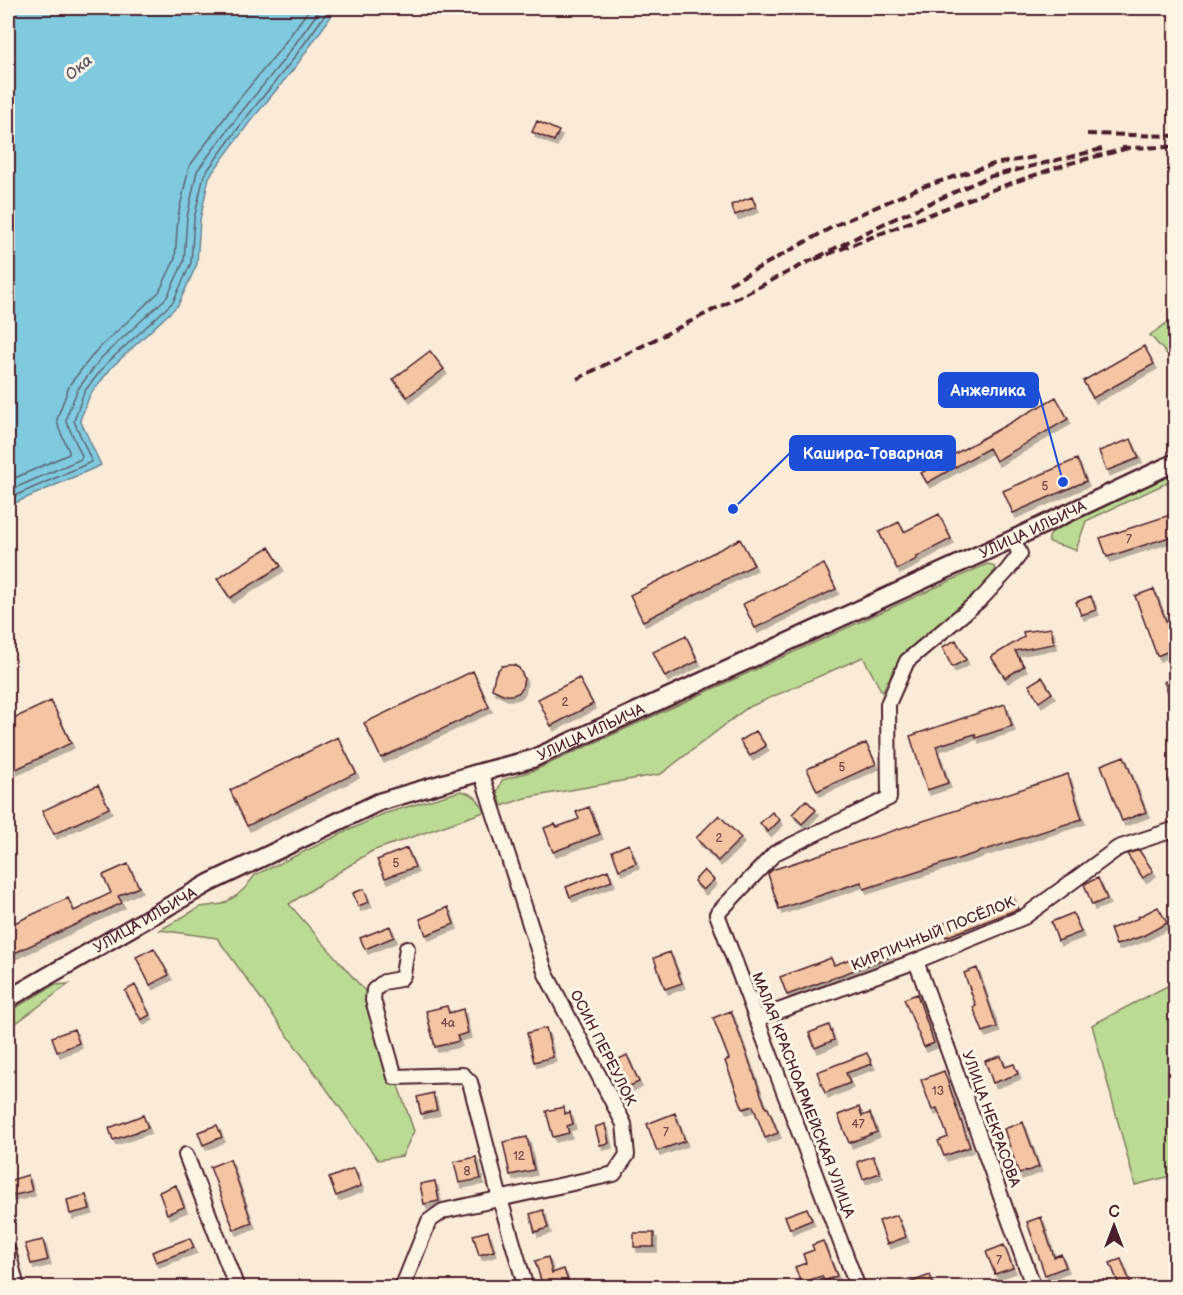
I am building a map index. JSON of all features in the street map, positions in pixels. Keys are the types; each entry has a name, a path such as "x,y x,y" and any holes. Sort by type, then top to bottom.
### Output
{"street":[{"name":"УЛИЦА ИЛЬИЧА","path":"8,999 209,883 379,802 532,759 1176,462"},
{"name":"МАЛАЯ КРАСНОАРМЕЙСКАЯ УЛИЦА","path":"858,1287 717,914 776,853 890,798 888,704 908,661 982,598 1007,572 1020,554 1013,539"},
{"name":"ОСИН ПЕРЕУЛОК","path":"402,1287 429,1221 443,1211 614,1174 627,1155 624,1124 546,974 481,772"},
{"name":"КИРПИЧНЫЙ ПОСЁЛОК","path":"756,1019 916,961 1024,917 1118,848 1176,829"},
{"path":"407,948 403,975 400,979 384,982 374,990 374,1000 395,1077 463,1075 470,1082 500,1199 526,1287"},
{"name":"УЛИЦА НЕКРАСОВА","path":"916,961 1034,1287"},
{"path":"186,1155 237,1287"},
{"path":"8,1251 17,1287"}],"green space":[{"path":"1175,317 1175,363 1150,335"},
{"path":"1175,473 1175,479 1086,521 1076,550 1049,542 1050,534 1057,529"},
{"path":"987,564 995,568 981,589 902,656 882,692 863,657 747,708 661,774 525,798 502,806 497,792 502,780 535,770"},
{"path":"461,791 476,798 484,812 372,851 289,904 373,1000 395,1077 414,1131 402,1156 378,1160 217,938 160,930 200,907 223,904 245,888 255,875 383,814"},
{"path":"1175,982 1175,1175 1135,1185 1092,1025"},
{"path":"69,984 8,1029 8,1012 54,985"}],"water":[{"name":"Ока","path":"8,8 337,8 296,66 249,123 209,177 200,220 197,264 178,305 112,367 90,395 80,420 101,465 8,506"}],"building":[{"path":"537,121 559,131 554,141 532,132"},
{"path":"752,197 756,207 735,215 731,205"},
{"path":"1144,346 1154,364 1093,398 1083,381"},
{"path":"430,351 444,369 407,397 393,379"},
{"path":"1056,397 1068,419 996,461 989,448 927,483 921,473"},
{"path":"1131,439 1139,458 1106,471 1099,451"},
{"path":"1077,459 1086,481 1013,513 1003,491"},
{"path":"1176,513 1176,535 1107,557 1100,538"},
{"path":"939,514 951,539 897,569 879,532 899,522 904,532"},
{"path":"740,539 754,565 643,621 630,595"},
{"path":"269,547 281,566 230,598 217,579"},
{"path":"824,564 836,589 755,628 743,604"},
{"path":"1154,589 1176,648 1157,656 1135,596"},
{"path":"1091,596 1096,610 1081,615 1076,602"},
{"path":"1051,628 1054,644 1015,651 1024,666 1005,678 991,657 1024,637 1023,632"},
{"path":"686,636 698,661 665,677 653,652"},
{"path":"956,640 966,660 952,667 942,647"},
{"path":"508,665 519,668 524,678 522,689 512,695 505,695 492,689 498,670"},
{"path":"473,671 489,707 381,758 364,723"},
{"path":"1042,677 1052,693 1039,702 1029,685"},
{"path":"1176,677 1176,710 1175,710 1164,682"},
{"path":"579,678 593,704 551,726 538,699"},
{"path":"51,701 71,743 8,773 8,721"},
{"path":"1005,704 1012,726 976,738 975,734 936,746 948,783 927,790 910,736"},
{"path":"756,731 766,746 750,756 740,741"},
{"path":"338,737 356,773 247,826 230,790"},
{"path":"866,743 876,764 817,791 807,769"},
{"path":"1124,756 1146,812 1122,821 1101,765"},
{"path":"1068,774 1082,819 864,889 861,882 779,909 768,874 772,870"},
{"path":"98,785 109,808 54,834 42,811"},
{"path":"806,800 816,810 802,824 792,814"},
{"path":"589,807 600,834 553,852 544,828 555,824 557,827 579,819 576,812"},
{"path":"772,812 780,820 768,832 760,823"},
{"path":"719,815 741,838 718,861 696,838"},
{"path":"629,844 636,863 619,870 612,851"},
{"path":"407,848 415,867 385,878 377,860"},
{"path":"1139,850 1153,871 1143,878 1127,854"},
{"path":"128,864 139,887 118,896 122,903 8,956 8,926 68,898 74,911 111,893 103,875"},
{"path":"608,870 612,881 570,897 566,887"},
{"path":"704,870 714,880 703,890 694,881"},
{"path":"1098,878 1107,899 1092,905 1084,884"},
{"path":"364,889 369,902 358,906 353,893"},
{"path":"1013,896 1018,909 946,937 941,924"},
{"path":"448,907 454,924 426,935 420,919"},
{"path":"1158,907 1167,923 1143,936 1116,945 1110,929 1139,918"},
{"path":"1073,913 1081,932 1058,941 1051,922"},
{"path":"390,926 394,937 365,949 360,938"},
{"path":"888,945 892,956 787,995 780,977 831,958 834,965"},
{"path":"154,948 169,975 150,985 136,957"},
{"path":"670,952 682,983 665,989 654,958"},
{"path":"977,968 997,1027 983,1032 973,1007 976,1006 964,973"},
{"path":"135,985 150,1015 141,1020 125,991"},
{"path":"917,994 934,1043 924,1047 904,999"},
{"path":"447,1006 449,1013 463,1009 468,1033 457,1036 459,1041 435,1047 426,1011"},
{"path":"731,1011 766,1108 768,1108 778,1133 765,1138 753,1106 743,1109 725,1061 729,1059 713,1018"},
{"path":"829,1025 834,1040 815,1048 809,1033"},
{"path":"546,1028 553,1057 534,1062 527,1033"},
{"path":"74,1029 79,1043 57,1052 52,1037"},
{"path":"867,1053 872,1064 846,1073 850,1083 825,1093 817,1072"},
{"path":"627,1055 639,1082 620,1090 609,1064"},
{"path":"1001,1056 1005,1067 1014,1064 1018,1074 993,1083 985,1061"},
{"path":"944,1071 970,1147 944,1156 938,1141 948,1137 937,1108 932,1110 921,1080"},
{"path":"433,1093 437,1110 421,1114 417,1097"},
{"path":"564,1107 565,1114 570,1112 573,1124 567,1126 569,1133 553,1137 546,1111"},
{"path":"859,1107 862,1116 870,1113 877,1132 849,1143 838,1115"},
{"path":"675,1113 685,1141 657,1151 647,1124"},
{"path":"143,1115 148,1128 113,1140 109,1128"},
{"path":"1023,1122 1039,1167 1019,1174 1004,1129"},
{"path":"605,1124 609,1143 600,1145 595,1127"},
{"path":"217,1125 222,1137 203,1145 198,1132"},
{"path":"527,1137 534,1170 510,1175 503,1142"},
{"path":"873,1156 880,1173 863,1179 857,1162"},
{"path":"476,1157 481,1179 459,1183 454,1162"},
{"path":"230,1159 252,1223 234,1230 210,1167"},
{"path":"354,1168 361,1186 336,1196 329,1178"},
{"path":"28,1175 32,1191 11,1196 8,1181"},
{"path":"435,1181 439,1201 424,1204 420,1184"},
{"path":"176,1185 184,1207 167,1214 159,1192"},
{"path":"86,1195 90,1209 70,1214 67,1200"},
{"path":"807,1208 812,1220 790,1229 785,1216"},
{"path":"543,1210 548,1228 535,1232 530,1214"},
{"path":"897,1215 906,1237 887,1244 879,1221"},
{"path":"1041,1217 1054,1257 1061,1254 1066,1267 1045,1275 1027,1222"},
{"path":"488,1231 494,1251 479,1255 473,1235"},
{"path":"634,1233 654,1233 654,1247 634,1247"},
{"path":"190,1238 194,1248 156,1262 152,1252"},
{"path":"43,1240 48,1260 31,1264 25,1244"},
{"path":"823,1241 837,1276 824,1281 822,1276 801,1283 795,1267 806,1263 803,1254 814,1250 812,1245"},
{"path":"1004,1245 1013,1268 995,1274 986,1252"},
{"path":"548,1257 552,1273 564,1269 570,1287 543,1287 535,1261"},
{"path":"1121,1259 1132,1287 1120,1287 1110,1263"},
{"path":"930,1275 935,1287 901,1287 901,1286"}],"railway":[{"path":"1087,134 1176,136"},
{"path":"1122,148 1176,147"},
{"path":"1102,149 988,177 883,224 808,262 1000,187 1067,164 1129,148"},
{"path":"729,284 838,224 919,188 994,164 1035,157"},
{"path":"577,379 808,262"}],"place":[{"name":"Анжелика","path":"1063,482"},
{"name":"Кашира-Товарная","path":"733,509"}]}
